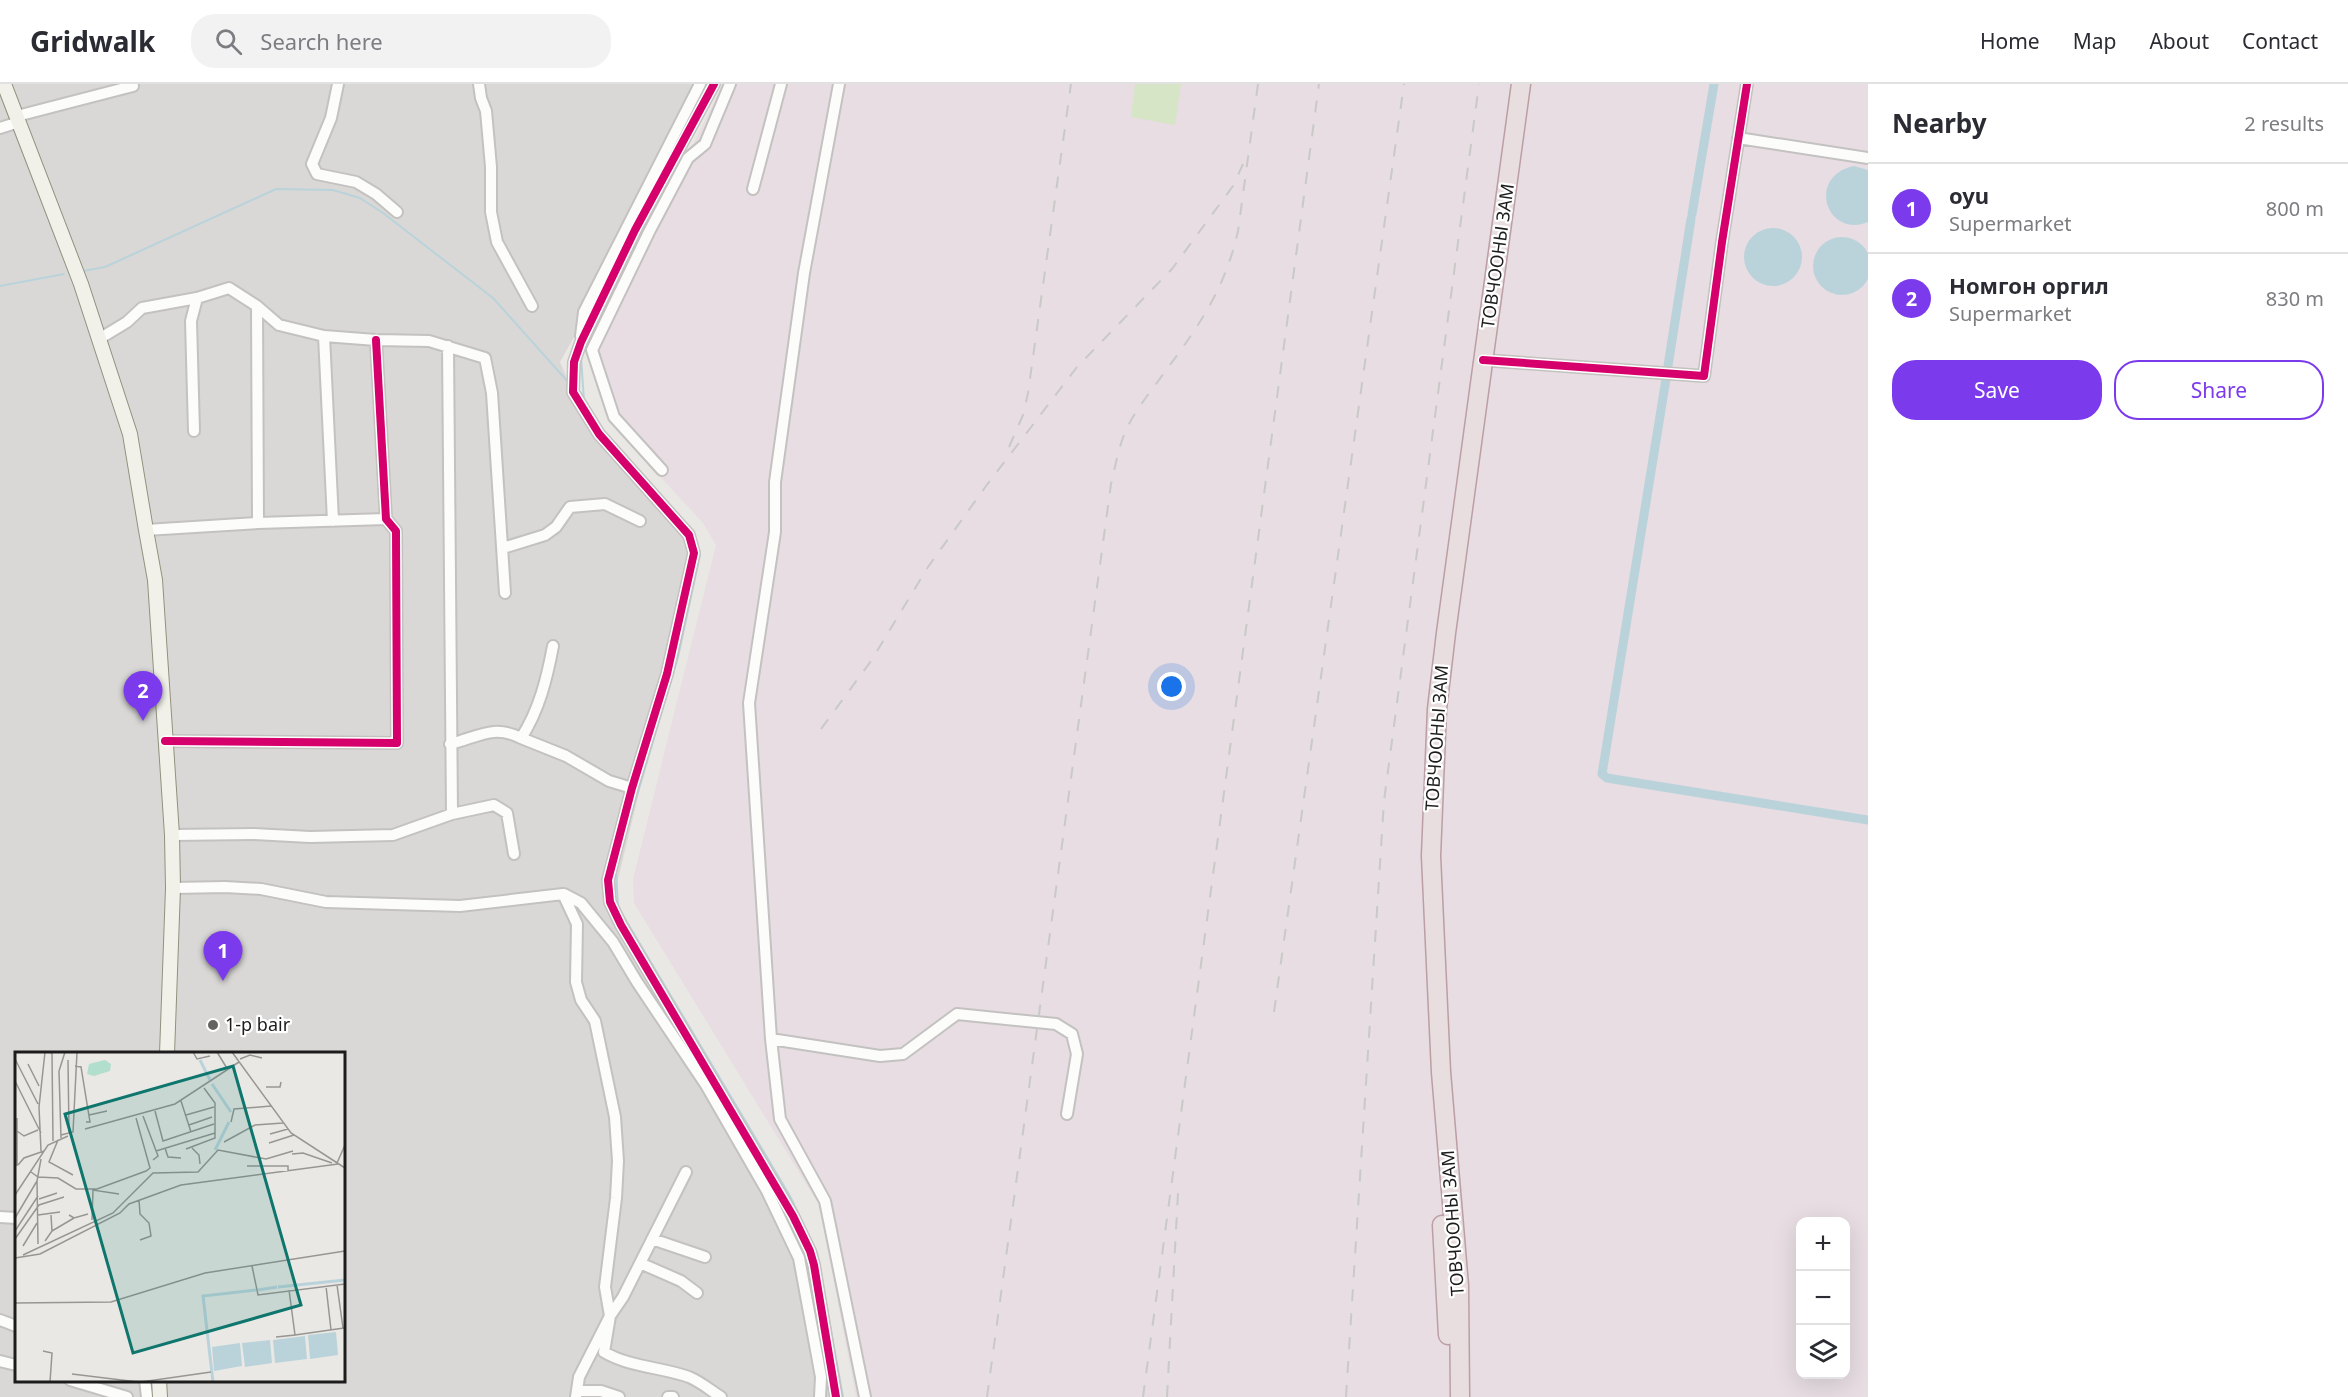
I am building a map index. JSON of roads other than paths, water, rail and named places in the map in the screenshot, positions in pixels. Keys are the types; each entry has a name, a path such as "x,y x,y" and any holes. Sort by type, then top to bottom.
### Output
{"highway":[{"name":"ТОВЧООНЫ ЗАМ","path":"1449,1397 1446,1283 1430,1073 1422,907 1420,801 1426,708 1435,631 1510,84"},
{"name":"ТОВЧООНЫ ЗАМ","path":"1460,1397 1459,1286 1442,1072 1431,856 1431,801 1442,665 1521,84"}],"main road":[{"path":"4,84 81,284 130,434 155,580 174,888 167,1052"},
{"path":"159,1382 160,1397"}],"street":[{"path":"338,84 330,118 312,164 317,174 356,182 376,194 397,212"},
{"path":"479,84 486,111 491,167 491,212 497,242 532,306"},
{"path":"581,342 584,312 700,84"},
{"path":"714,84 634,230 581,342 574,362 573,392 599,434 689,535 694,552 667,674 632,789 608,880 610,902 793,1216 810,1251 836,1397"},
{"path":"662,470 614,417 591,350 688,158 705,144 730,84"},
{"path":"753,189 781,84"},
{"path":"839,84 804,273 775,482 775,532 749,703 771,1039 780,1119 825,1201 865,1397"},
{"path":"1484,360 1704,376 1747,84"},
{"path":"0,128 18,119 134,86"},
{"path":"1738,138 1868,158"},
{"path":"99,339 127,322 142,308 197,298 229,288 257,306 279,325 324,336 429,341 485,357 492,393 505,593"},
{"path":"194,430 191,321 197,298"},
{"path":"257,306 258,523"},
{"path":"324,336 333,521"},
{"path":"165,741 397,743 396,531 386,519 376,340"},
{"path":"448,346 452,814"},
{"path":"503,548 545,535 556,527 570,507 605,504 640,521"},
{"path":"146,530 258,523 386,519"},
{"path":"522,738 529,726 548,676 553,646"},
{"path":"450,744 493,731 509,731 529,742 566,756 609,781 632,789"},
{"path":"172,835 254,834 310,837 393,835 452,814 494,805 507,813 514,854"},
{"path":"174,888 261,889 326,902 460,906 563,894 581,903 613,942 706,1085 767,1191 799,1258 821,1377 820,1397"},
{"path":"563,894 577,924 576,982 581,1000 595,1021 615,1117 618,1161 605,1287 610,1316 604,1352 616,1360 654,1367 688,1377 721,1397"},
{"path":"771,1039 880,1056 903,1054 957,1014 1056,1024 1072,1034 1077,1054 1067,1114"},
{"path":"619,1397 601,1391 576,1394 579,1377 610,1316 623,1297 686,1172"},
{"path":"0,1217 15,1218"},
{"path":"652,1239 705,1257"},
{"path":"640,1263 681,1281 697,1293"},
{"path":"0,1320 15,1326"},
{"path":"0,1361 15,1365"},
{"path":"77,1382 127,1397"},
{"path":"145,1382 147,1397"},
{"path":"668,1397 673,1397"}],"water":[{"path":"1854,166 1868,170 1868,222 1853,225 1841,222 1832,214 1827,204 1826,193 1830,181 1839,172"},
{"path":"1767,228 1779,228 1794,236 1802,251 1802,263 1794,278 1779,286 1767,286 1752,278 1744,263 1744,251 1752,236"},
{"path":"1842,237 1853,239 1866,250 1871,266 1869,277 1858,290 1842,295 1831,293 1818,282 1813,266 1815,255 1826,242"}],"waterway":[{"path":"1692,214 1714,84"},
{"path":"83,271 105,267 276,189 333,190 360,198 383,213 493,298 569,383"},
{"path":"1668,366 1691,219"},
{"path":"0,286 64,274"},
{"path":"581,357 584,401"},
{"path":"1666,379 1602,774 1607,778 1868,820"},
{"path":"625,836 678,657 700,555 694,535"},
{"path":"616,871 618,907 790,1196 817,1253 843,1397"}],"railway":[{"path":"1009,447 1023,415 1028,393 1071,84"},
{"path":"987,1397 1111,484 1118,453 1132,418 1199,323 1218,289 1233,252 1238,231 1258,84"},
{"path":"1143,1397 1319,84"},
{"path":"1274,1012 1404,84"},
{"path":"1346,1397 1384,801 1479,84"},
{"path":"821,729 871,661 928,567 986,486 1077,367 1172,269 1233,186 1243,164"},
{"path":"1167,1397 1178,1193"}],"place":[{"name":"Номгон оргил","path":"143,721"},
{"name":"oyu","path":"223,981"},
{"name":"1-p bair","path":"213,1025"}]}
